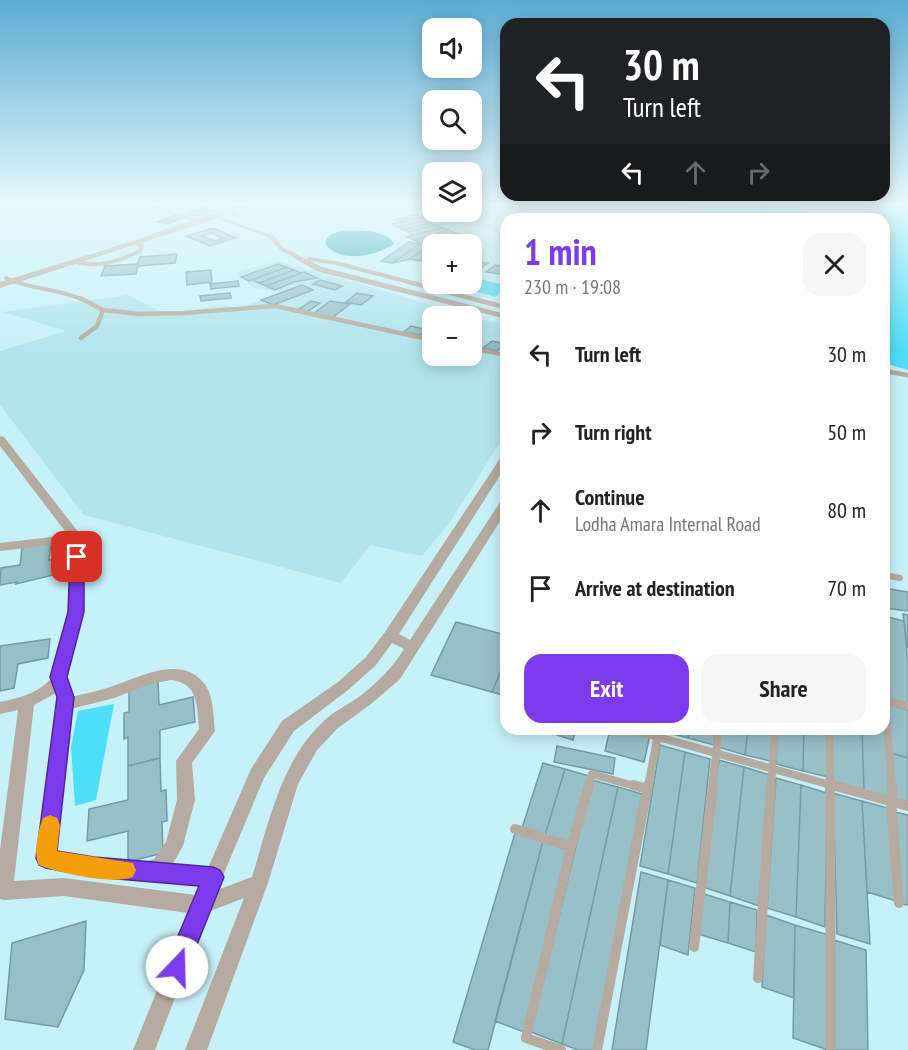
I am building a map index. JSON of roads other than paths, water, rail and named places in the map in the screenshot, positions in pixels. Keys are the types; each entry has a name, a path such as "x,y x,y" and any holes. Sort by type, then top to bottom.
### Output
{"street":[{"path":"4,281 94,253"},
{"path":"4,281 76,262 100,253"},
{"path":"291,253 319,269 500,316"},
{"path":"302,259 336,263 500,307"},
{"path":"496,315 500,312"},
{"path":"0,439 77,538 76,612 57,683 48,692 27,702 0,708"},
{"path":"144,1050 201,905 257,774 288,726 343,686 371,662 500,466"},
{"path":"196,1050 259,883 290,782 311,745 332,723 366,700 395,675 500,511"},
{"path":"0,548 77,538"},
{"path":"390,636 413,647"},
{"path":"64,705 114,692 136,682 172,674 186,676 200,690 207,731 184,761 186,800 174,846 160,866 145,871"},
{"path":"59,677 65,697 46,858 94,867 213,877"},
{"path":"27,702 2,892 64,886 201,905 259,883"}],"lane":[{"path":"4,281 69,292 103,310 140,314 184,313 275,306 422,338"},
{"path":"81,338 97,326 103,310"},
{"path":"482,351 500,355"},
{"path":"890,372 907,375"},
{"path":"890,576 900,578"},
{"path":"890,702 908,706"},
{"path":"597,1050 658,735"},
{"path":"664,735 716,754 908,806"},
{"path":"694,947 718,735"},
{"path":"758,978 775,735"},
{"path":"830,735 831,1050"},
{"path":"887,735 899,903"},
{"path":"561,1050 526,1038 592,774 648,789"},
{"path":"515,829 572,848"}]}
